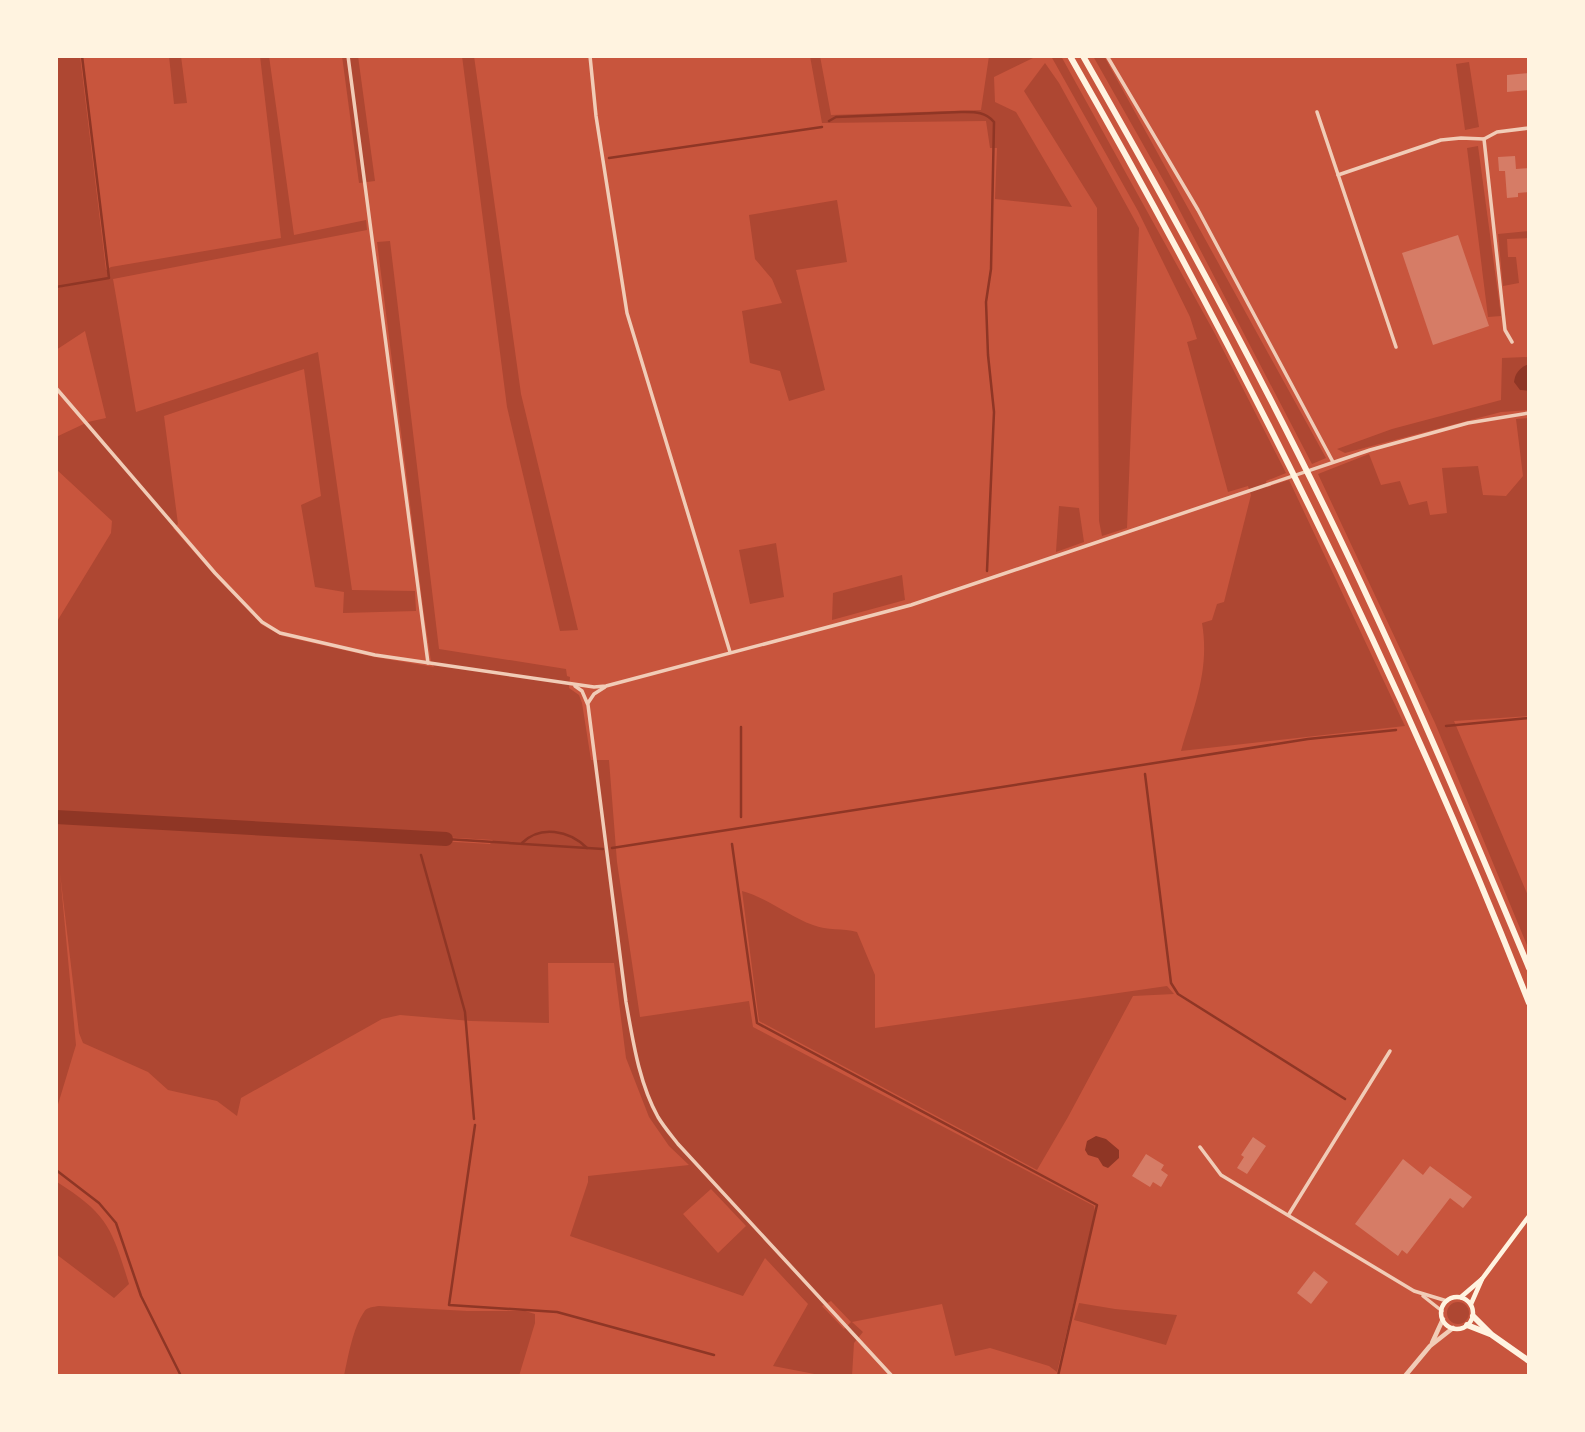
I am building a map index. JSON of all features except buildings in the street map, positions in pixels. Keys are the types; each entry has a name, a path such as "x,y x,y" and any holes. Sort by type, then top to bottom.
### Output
{"highway":[{"path":"1070,56 1194,278 1301,486 1411,722 1529,1003"},
{"path":"1083,56 1150,172 1313,483 1423,719 1529,968"},
{"path":"1473,1316 1492,1335 1529,1361"},
{"path":"1467,1325 1492,1335"}],"main road":[{"path":"1482,1279 1471,1304 1473,1316 1467,1325 1454,1328 1443,1320 1442,1311 1447,1301 1461,1297 1482,1279 1529,1216"},
{"path":"1461,1297 1471,1304"}],"street":[{"path":"348,56 428,663"},
{"path":"590,56 598,128 627,313 730,653"},
{"path":"1107,56 1198,210 1333,462"},
{"path":"1317,113 1396,346"},
{"path":"1338,175 1441,140 1484,139 1497,132 1529,128"},
{"path":"1484,139 1504,330 1512,342"},
{"path":"56,388 215,573 262,622 280,633 375,655 573,684 607,686"},
{"path":"587,705 594,694 607,686 911,606 1370,450 1468,423 1529,413"},
{"path":"573,684 582,691 587,705 626,1002 635,1050 648,1094 659,1119 678,1144 892,1376"},
{"path":"1289,1214 1390,1051"},
{"path":"1200,1147 1221,1175 1422,1294 1442,1311"},
{"path":"1422,1294 1447,1301"},
{"path":"1405,1376 1430,1346 1443,1320"},
{"path":"1430,1346 1454,1328"}],"shaded area":[{"path":"56,56 80,56 106,270 281,238 260,56 269,56 294,235 366,220 367,230 113,279 136,412 318,352 352,590 415,591 416,611 343,613 344,592 315,587 301,505 321,496 304,369 164,416 178,524 173,528 262,625 282,636 374,657 434,667 424,615 377,242 390,241 439,649 566,669 567,676 570,677 569,688 579,695 582,703 591,760 609,760 617,862 640,1017 749,1001 753,1027 1094,1206 1095,1213 1057,1372 1049,1366 990,1348 955,1356 942,1304 852,1322 863,1332 854,1343 852,1376 825,1376 773,1366 808,1304 765,1258 743,1296 570,1236 588,1176 689,1165 669,1146 649,1117 626,1058 614,963 548,963 549,1023 471,1021 400,1015 382,1019 241,1098 237,1116 217,1101 168,1090 148,1072 83,1043 79,1033 60,873 76,1045 56,1111 56,819 490,844 493,840 56,815 56,623 111,533 112,521 56,469 56,437 88,422 106,418 85,331 56,350 56,288 73,285 56,287","holes":["711,1189 746,1226 718,1253 683,1214","831,1301 851,1322 844,1329 822,1306"]},
{"path":"169,56 181,56 187,103 174,104"},
{"path":"342,56 358,56 375,181 359,183"},
{"path":"462,56 474,56 521,394 578,630 560,631 507,407"},
{"path":"810,56 820,56 831,115 981,110 989,56 1032,56 1033,58 994,77 995,102 1016,112 1072,207 995,199 997,148 990,148 986,121 822,123"},
{"path":"1051,56 1061,56 1214,332 1286,473 1266,481 1267,487 1289,480 1405,726 1181,751 1202,672 1202,623 1212,620 1217,604 1224,602 1251,495 1248,486 1228,492 1187,342 1197,339 1190,317 1138,211"},
{"path":"1093,56 1104,56 1326,458 1312,464 1170,192"},
{"path":"1469,62 1479,127 1465,130 1456,64"},
{"path":"1045,63 1059,83 1139,228 1127,528 1102,536 1099,521 1097,208 1024,91"},
{"path":"1478,146 1501,316 1488,317 1467,148"},
{"path":"837,200 847,262 796,270 825,390 789,401 780,371 750,363 742,311 782,303 772,279 755,259 749,215"},
{"path":"1529,231 1529,238 1507,239 1508,257 1516,257 1519,283 1503,286 1498,234"},
{"path":"1529,357 1520,390 1529,391 1529,410 1501,412 1345,453 1337,449 1392,429 1501,400 1502,358"},
{"path":"1529,364 1529,391 1520,390 1514,382 1515,376"},
{"path":"1529,418 1529,716 1454,721 1529,898 1529,950 1435,723 1318,474 1369,454 1381,485 1400,481 1409,505 1427,501 1430,515 1447,513 1442,468 1478,466 1483,495 1506,496 1523,476 1516,419"},
{"path":"1059,506 1079,508 1084,542 1056,552"},
{"path":"776,543 784,597 750,604 739,550"},
{"path":"902,575 905,600 832,620 833,593"},
{"path":"742,891 813,925 857,932 875,975 875,1028 1167,986 1174,994 1133,996 1037,1170 759,1021"},
{"path":"1096,1136 1106,1139 1119,1150 1119,1158 1108,1168 1085,1150 1087,1141"},
{"path":"57,1182 98,1214 112,1236 129,1284 114,1298 56,1254"},
{"path":"1454,1302 1462,1302 1469,1309 1469,1317 1462,1324 1454,1324 1447,1317 1447,1309"},
{"path":"1079,1303 1177,1315 1166,1345 1074,1320"},
{"path":"379,1306 525,1311 535,1314 535,1323 519,1376 344,1376 351,1343 360,1319 367,1309"}],"waterway":[{"path":"56,287 109,278 82,56"},
{"path":"829,121 836,117 975,112 991,118 994,122 991,269 986,302 994,412 987,571"},
{"path":"609,158 822,127"},
{"path":"1446,726 1529,718"},
{"path":"741,727 741,817"},
{"path":"612,848 1308,739 1396,730"},
{"path":"1145,774 1171,983 1178,994 1345,1099"},
{"path":"56,817 446,839"},
{"path":"522,843 537,834 554,832 572,837 587,848"},
{"path":"446,839 603,849"},
{"path":"732,844 757,1023 1097,1205 1058,1376"},
{"path":"421,855 465,1012 474,1119"},
{"path":"475,1125 449,1305 557,1312 714,1355"},
{"path":"56,1170 99,1203 116,1223 141,1296 181,1376"}]}
